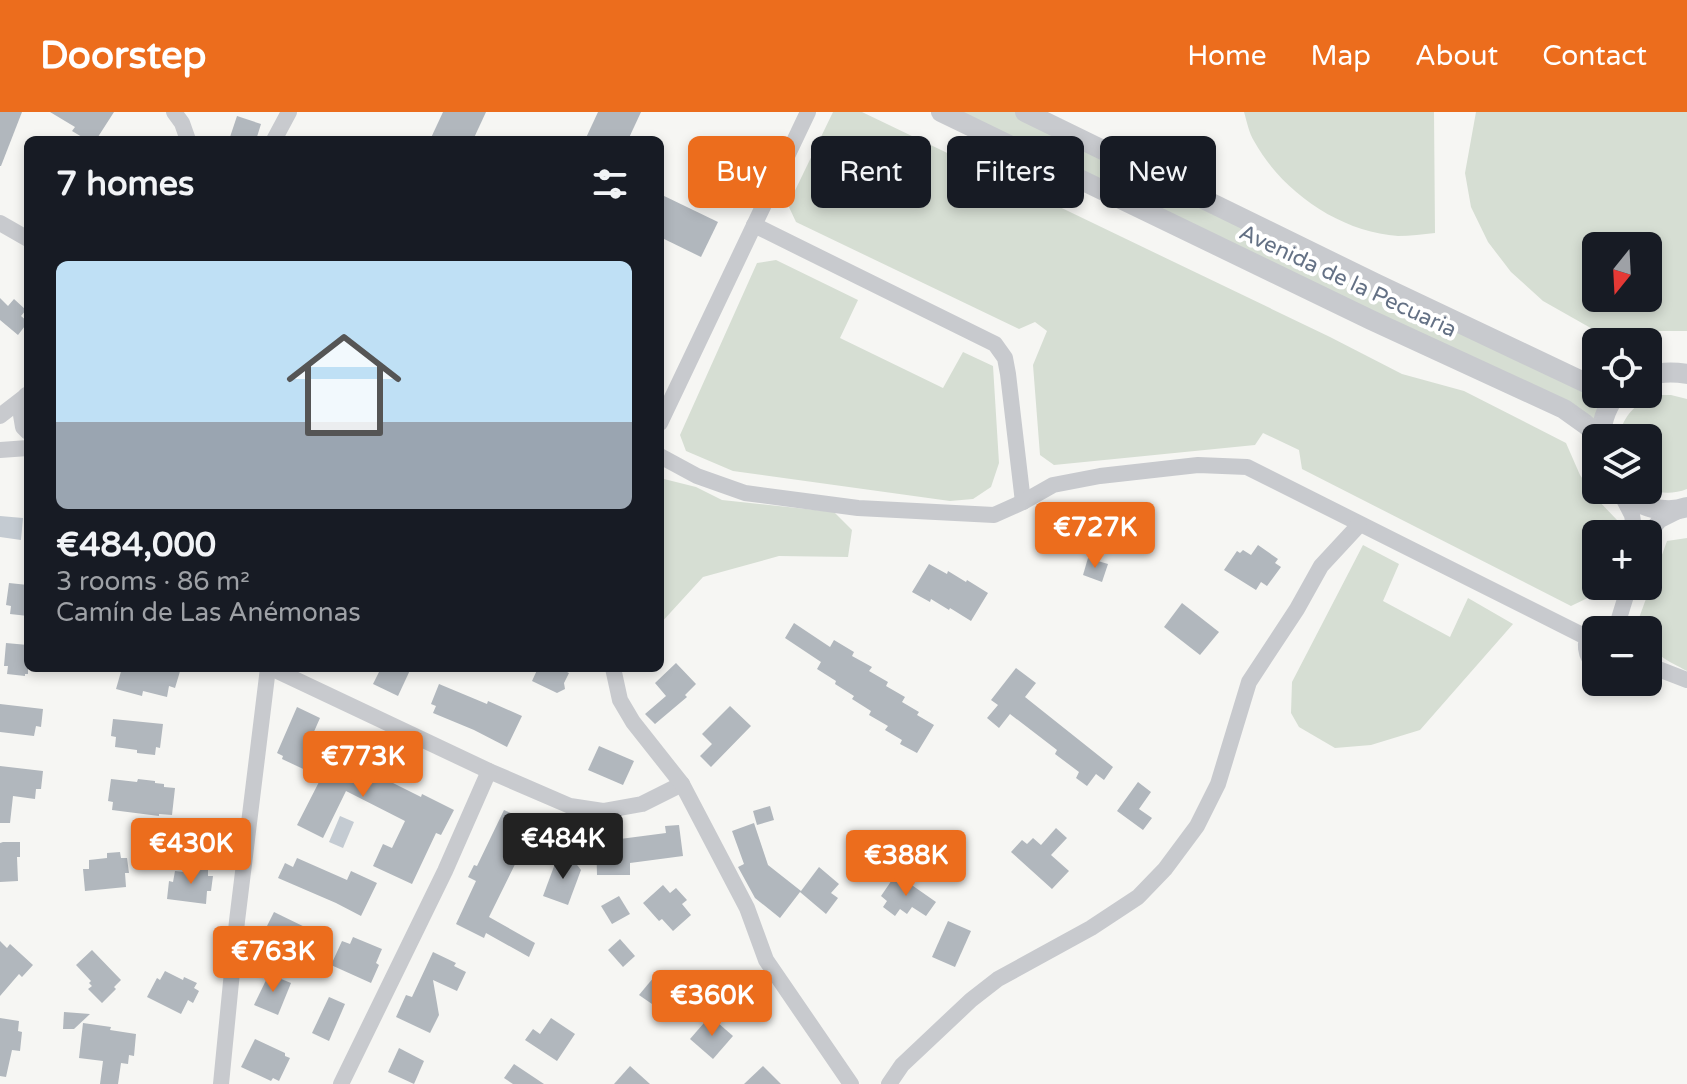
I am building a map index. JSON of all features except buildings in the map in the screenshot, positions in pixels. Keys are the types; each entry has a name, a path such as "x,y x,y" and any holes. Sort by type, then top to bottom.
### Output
{"street":[{"path":"174,112 187,136"},
{"path":"276,136 289,112"},
{"path":"664,415 808,112"},
{"name":"Avenida de la Pecuaria","path":"941,112 1357,313 1564,409 1585,424"},
{"name":"Avenida de la Pecuaria","path":"1025,112 1582,381"},
{"path":"0,223 24,237"},
{"path":"754,225 995,344 1005,358 1008,374 1023,502"},
{"path":"1662,374 1687,374"},
{"path":"0,416 24,396"},
{"path":"24,404 21,415 24,428"},
{"path":"0,450 24,448"},
{"path":"664,458 697,476 745,493 844,507 994,515 1053,485 1100,476 1198,465 1247,467 1582,635"},
{"path":"1641,504 1663,510 1684,508"},
{"path":"1660,520 1684,508"},
{"path":"889,1084 902,1065 971,1000 998,979 1091,928 1138,897 1165,869 1197,826 1218,784 1249,682 1321,566 1359,525"},
{"path":"1662,670 1687,680"},
{"path":"221,1084 237,921 268,672"},
{"path":"278,672 570,806 603,811 642,804 682,784"},
{"path":"613,672 620,700 633,722 682,784 747,908 766,960 851,1084"},
{"path":"341,1084 445,871 489,771"}],"shaded area":[{"path":"833,112 862,112 912,136 821,136"},
{"path":"941,112 1025,112 1075,136 990,136"},
{"path":"1244,112 1434,112 1435,233 1398,236 1376,233 1334,218 1315,206 1280,177 1266,160 1252,138"},
{"path":"1476,112 1687,112 1687,331 1591,328 1543,301 1511,272 1488,242 1471,207 1465,173"},
{"path":"1084,140 1100,148 1100,190 1084,183"},
{"path":"931,145 947,153 947,208 1062,208 1402,374 1464,391 1566,443 1582,478 1582,504 1602,504 1617,520 1582,520 1583,600 1571,606 1302,469 1299,450 1263,433 1255,445 1054,465 1040,455 1033,365 1047,331 1035,322 1019,329 796,222 789,208 795,208 795,191 811,157 811,208 931,208"},
{"path":"1216,203 1582,377 1582,408 1612,408 1605,424 1582,424 1582,428 1136,208 1216,208"},
{"path":"776,260 858,300 840,338 943,388 963,352 993,366 999,463 991,487 973,499 950,501 733,471 686,451 680,435 757,263"},
{"path":"1662,395 1687,399 1687,489 1662,492 1662,424 1623,424 1633,409 1662,408"},
{"path":"664,479 696,487 722,500 834,512 852,530 848,557 779,556 703,577 664,620"},
{"path":"0,516 23,518 21,540 0,537"},
{"path":"1687,538 1687,671 1662,656 1662,616 1640,616 1646,600 1662,600 1662,555 1667,541"},
{"path":"1363,545 1399,564 1383,601 1450,637 1468,598 1513,624 1420,730 1371,745 1335,748 1299,727 1291,713 1292,682"},
{"path":"340,816 354,822 343,848 329,842"}]}
